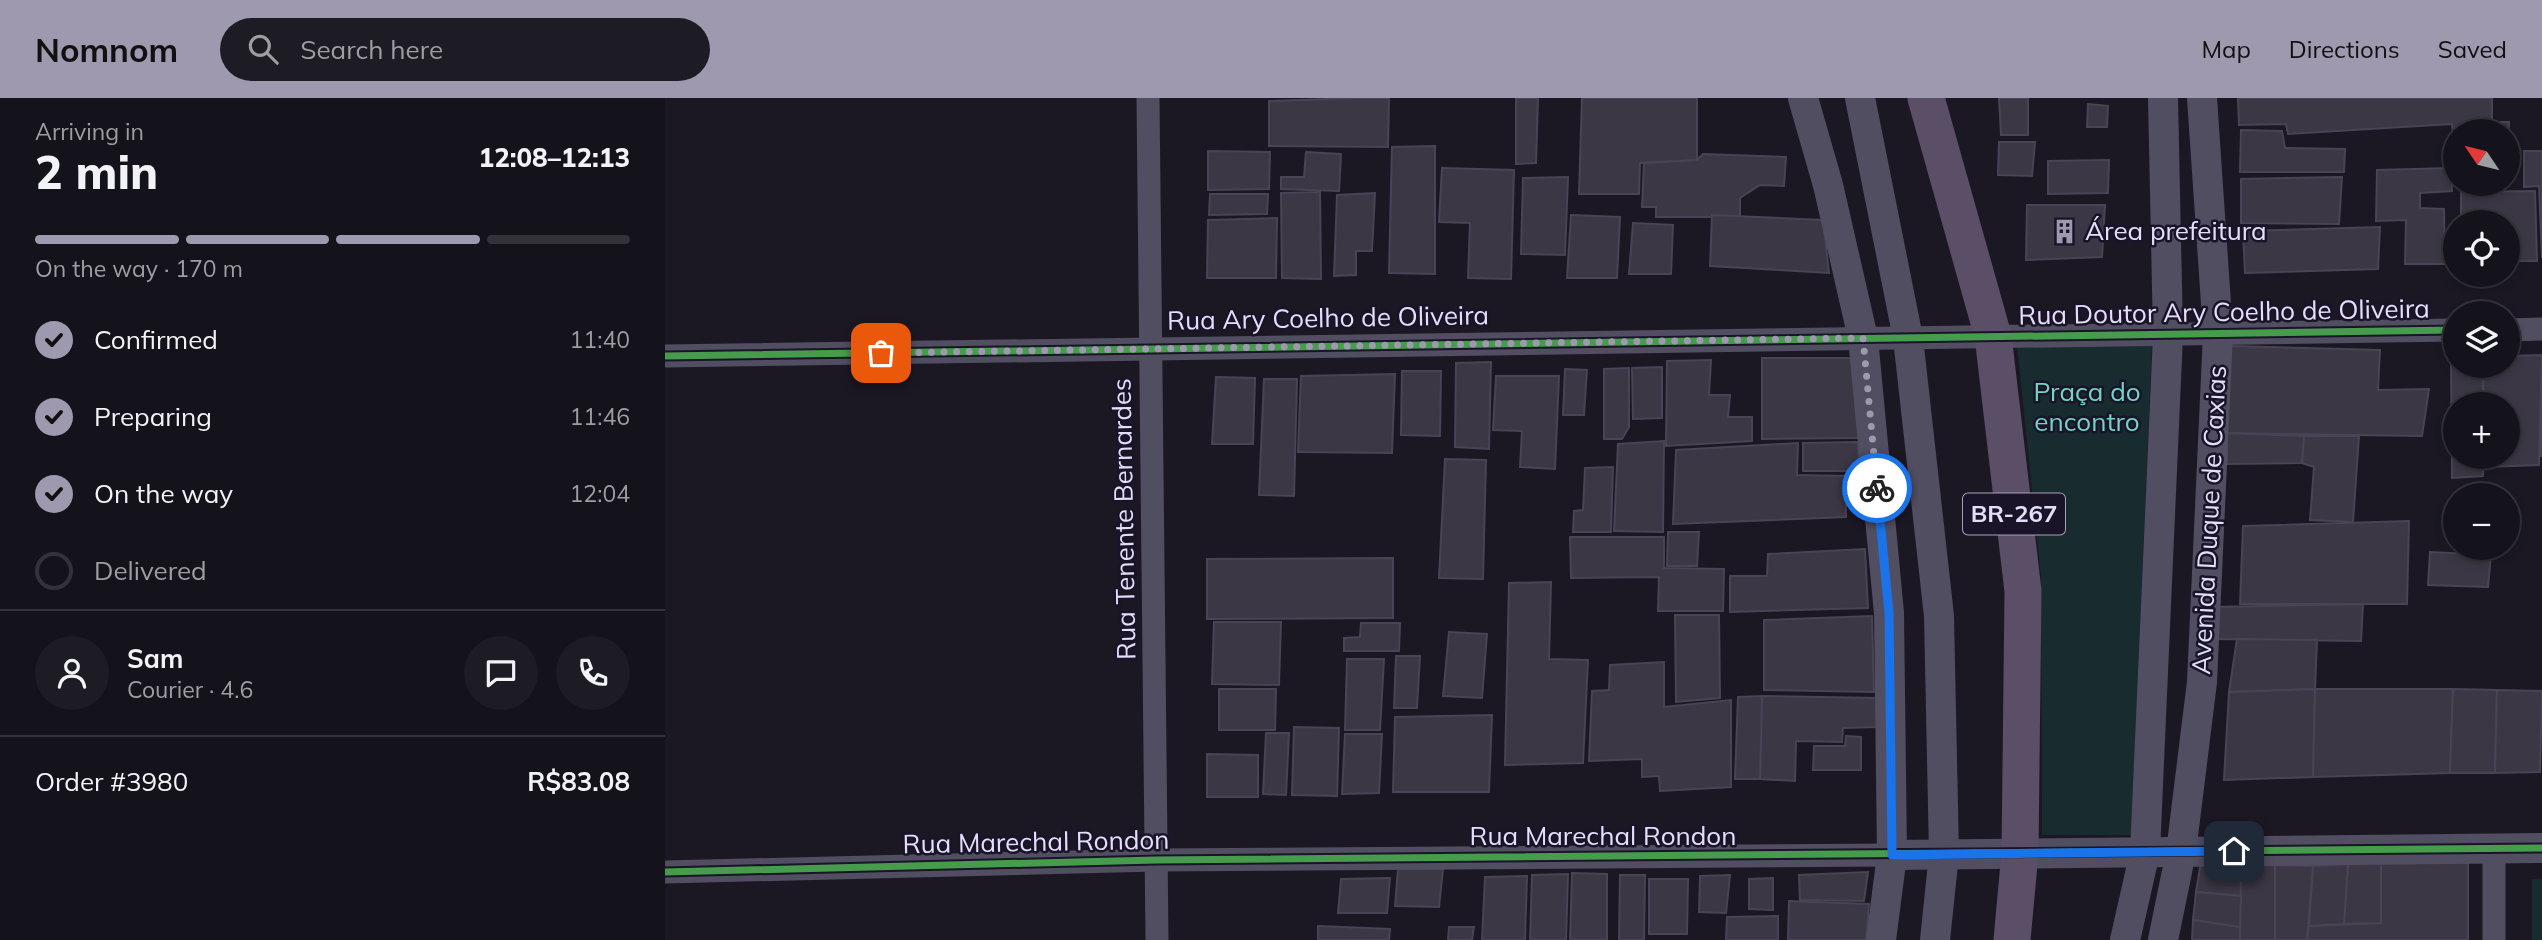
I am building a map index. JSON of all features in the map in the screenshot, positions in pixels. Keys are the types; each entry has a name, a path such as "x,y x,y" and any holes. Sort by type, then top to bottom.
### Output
{"main road":[{"name":"BR-267","path":"1926,98 1993,336 2023,591 2020,853 2012,940"}],"street":[{"name":"Rua Tenente Bernardes","path":"1147,98 1157,940"},
{"path":"1803,98 1828,185 1863,338 1889,613 1892,855 1881,940"},
{"path":"1860,98 1908,338 1939,616 1944,854 1935,940"},
{"name":"Avenida Duque de Caxias","path":"2125,940 2145,852 2168,335 2163,98"},
{"name":"Avenida Duque de Caxias","path":"2163,940 2181,852 2202,682 2218,333 2202,98"},
{"path":"2520,330 2542,329"},
{"name":"Rua Doutor Ary Coelho de Oliveira","path":"1993,336 2443,330"},
{"name":"Rua Ary Coelho de Oliveira","path":"665,356 1993,336"},
{"name":"Rua Marechal Rondon","path":"665,872 1156,860 2542,848"},
{"path":"2494,849 2494,940"}],"green space":[{"name":"Praça do encontro","path":"2152,344 2131,835 2042,835 2041,577 2017,345"},
{"path":"2532,879 2542,879 2542,940 2532,940"}],"building":[{"path":"1389,98 1388,147 1269,146 1269,101"},
{"path":"1516,98 1538,98 1536,163 1516,164"},
{"path":"1582,98 1697,98 1697,160 1640,163 1639,194 1579,194"},
{"path":"1999,98 2028,98 2028,135 2001,135"},
{"path":"2238,98 2492,98 2492,119 2443,119 2443,125 2288,134 2286,124 2239,125"},
{"path":"2088,104 2108,106 2107,127 2087,127"},
{"path":"2241,130 2282,131 2285,148 2345,149 2344,172 2240,172"},
{"name":"Área prefeitura","path":"1999,142 2035,142 2032,176 1998,175"},
{"path":"1435,146 1435,274 1389,273 1392,147"},
{"path":"1208,151 1270,152 1269,189 1208,190"},
{"path":"2524,151 2542,151 2542,258 2539,186 2524,187"},
{"path":"1306,152 1341,154 1339,191 1281,189 1281,177 1304,177"},
{"path":"1703,154 1786,157 1784,186 1760,185 1740,198 1740,217 1656,217 1656,207 1642,207 1644,163 1697,160"},
{"name":"Área prefeitura","path":"2109,160 2108,193 2048,194 2048,161"},
{"path":"1442,168 1514,170 1511,279 1468,278 1470,223 1439,222"},
{"path":"2443,168 2443,192 2420,193 2420,208 2444,209 2443,264 2405,264 2406,220 2376,221 2377,170"},
{"path":"1568,177 1565,255 1521,254 1523,178"},
{"path":"2342,177 2339,224 2241,223 2241,179"},
{"path":"2520,191 2535,191 2537,261 2520,261 2520,210 2461,210 2461,196 2520,196"},
{"path":"1320,192 1321,279 1282,278 1281,193"},
{"path":"1375,193 1372,251 1356,251 1356,275 1334,276 1337,195"},
{"path":"1210,194 1268,194 1267,214 1209,215"},
{"name":"Área prefeitura","path":"2027,205 2105,205 2102,257 2026,260"},
{"path":"1571,215 1620,217 1617,278 1567,278"},
{"path":"1712,215 1823,220 1829,273 1710,266"},
{"path":"1277,218 1276,278 1207,278 1208,220"},
{"path":"1633,223 1673,225 1671,274 1629,274"},
{"path":"2380,227 2378,269 2245,273 2243,231"},
{"path":"2231,346 2380,350 2378,390 2429,389 2422,436 2227,433"},
{"path":"2542,355 2539,465 2520,466 2520,392 2484,392 2483,378 2520,378 2520,356"},
{"path":"1762,358 1857,358 1858,438 1762,439"},
{"path":"1711,360 1709,395 1730,395 1728,417 1752,417 1752,441 1666,446 1667,361"},
{"path":"1491,362 1489,449 1455,447 1456,363"},
{"path":"1662,367 1662,418 1633,419 1632,368"},
{"path":"1629,368 1629,427 1622,439 1604,439 1604,369"},
{"path":"1565,369 1587,370 1584,415 1563,415"},
{"path":"1402,371 1441,371 1440,436 1401,435"},
{"path":"1395,374 1392,453 1298,452 1301,376"},
{"path":"1496,376 1559,376 1555,469 1520,467 1522,431 1493,430"},
{"path":"2542,376 2542,456 2540,456"},
{"path":"1216,377 1255,378 1253,444 1212,444"},
{"path":"2451,378 2483,378 2483,392 2451,392"},
{"path":"1264,379 1297,379 1294,496 1259,495"},
{"path":"2227,433 2304,436 2302,463 2227,464"},
{"path":"2304,436 2359,436 2353,522 2310,520 2314,467 2302,463"},
{"path":"1664,441 1663,532 1614,531 1618,444"},
{"path":"1858,442 1859,471 1803,471 1803,443"},
{"path":"1798,443 1797,475 1846,476 1846,517 1673,524 1676,450"},
{"path":"1445,459 1486,460 1483,579 1439,578"},
{"path":"1613,467 1611,532 1573,532 1574,511 1583,510 1585,468"},
{"path":"2452,469 2483,469 2483,476 2452,478"},
{"path":"2409,521 2407,604 2240,604 2243,526"},
{"path":"1668,532 1699,532 1697,566 1667,566"},
{"path":"1570,537 1664,537 1664,568 1724,569 1723,611 1658,611 1659,577 1571,578"},
{"path":"1865,549 1868,608 1730,612 1730,576 1767,576 1768,554"},
{"path":"2430,552 2443,553 2443,560 2491,560 2488,587 2428,585"},
{"path":"1393,558 1393,618 1207,619 1207,559"},
{"path":"1551,582 1549,659 1588,660 1583,763 1505,765 1509,583"},
{"path":"2363,604 2361,641 2215,639 2214,607"},
{"path":"1675,615 1719,615 1720,698 1676,702"},
{"path":"1872,616 1874,692 1764,690 1764,620"},
{"path":"1214,622 1281,622 1279,685 1212,684"},
{"path":"1361,623 1400,623 1399,651 1344,651 1344,638 1360,637"},
{"path":"1449,632 1487,634 1482,698 1443,696"},
{"path":"2237,639 2317,640 2315,689 2229,692"},
{"path":"1396,656 1420,656 1417,708 1394,708"},
{"path":"1347,659 1384,659 1380,730 1345,730"},
{"path":"1664,662 1664,707 1731,700 1731,787 1660,791 1659,776 1642,777 1642,759 1589,761 1592,691 1609,690 1610,665"},
{"path":"1219,689 1276,689 1275,730 1219,730"},
{"path":"2315,689 2313,777 2224,780 2229,692"},
{"path":"2315,689 2453,689 2450,773 2313,777"},
{"path":"2453,689 2497,690 2495,773 2450,773"},
{"path":"2497,690 2542,691 2540,772 2495,773"},
{"path":"1762,696 1878,698 1877,727 1843,728 1842,742 1796,741 1795,781 1760,779"},
{"path":"1762,696 1760,779 1735,779 1738,697"},
{"path":"1492,715 1489,792 1393,792 1395,717"},
{"path":"1294,727 1339,728 1337,796 1292,795"},
{"path":"1266,733 1289,733 1286,795 1263,794"},
{"path":"1345,734 1382,734 1379,793 1342,794"},
{"path":"1846,736 1861,737 1861,770 1813,770 1814,746 1845,746"},
{"path":"1207,754 1258,755 1258,797 1207,797"},
{"path":"2468,860 2468,940 2307,940 2309,926 2381,923 2381,861"},
{"path":"2201,861 2241,864 2241,896 2196,892"},
{"path":"2381,861 2381,923 2344,924 2348,864"},
{"path":"2241,864 2275,865 2275,940 2240,940"},
{"path":"2348,864 2344,924 2309,926 2313,866"},
{"path":"2275,865 2313,866 2307,940 2275,940"},
{"path":"1398,869 1443,869 1439,907 1395,906"},
{"path":"1868,872 1864,901 1800,900 1799,875"},
{"path":"1572,873 1607,874 1607,940 1570,940"},
{"path":"1568,874 1566,940 1530,940 1532,875"},
{"path":"1620,875 1645,875 1644,940 1619,940"},
{"path":"1730,875 1726,913 1699,912 1700,876"},
{"path":"1527,876 1525,940 1482,940 1485,877"},
{"path":"1390,878 1387,913 1338,913 1341,879"},
{"path":"1773,878 1773,910 1749,909 1749,879"},
{"path":"1649,879 1688,879 1687,934 1649,934"},
{"path":"2196,892 2241,896 2240,927 2193,920"},
{"path":"1789,901 1869,904 1866,940 1788,940"},
{"path":"1778,916 1778,940 1726,940 1727,917"},
{"path":"2193,920 2240,927 2240,940 2192,940"},
{"path":"1318,926 1390,929 1389,940 1318,940"},
{"path":"1449,927 1474,927 1472,940 1448,940"}],"cycle path":[{"path":"665,356 2443,330"},
{"path":"665,872 1156,860 2542,848"}],"way so far":[{"path":"881,353 1863,338 1877,488"}],"place":[{"name":"Área prefeitura","path":"2065,231"}],"route":[{"path":"1877,488 1889,613 1892,855 2234,851"}]}
